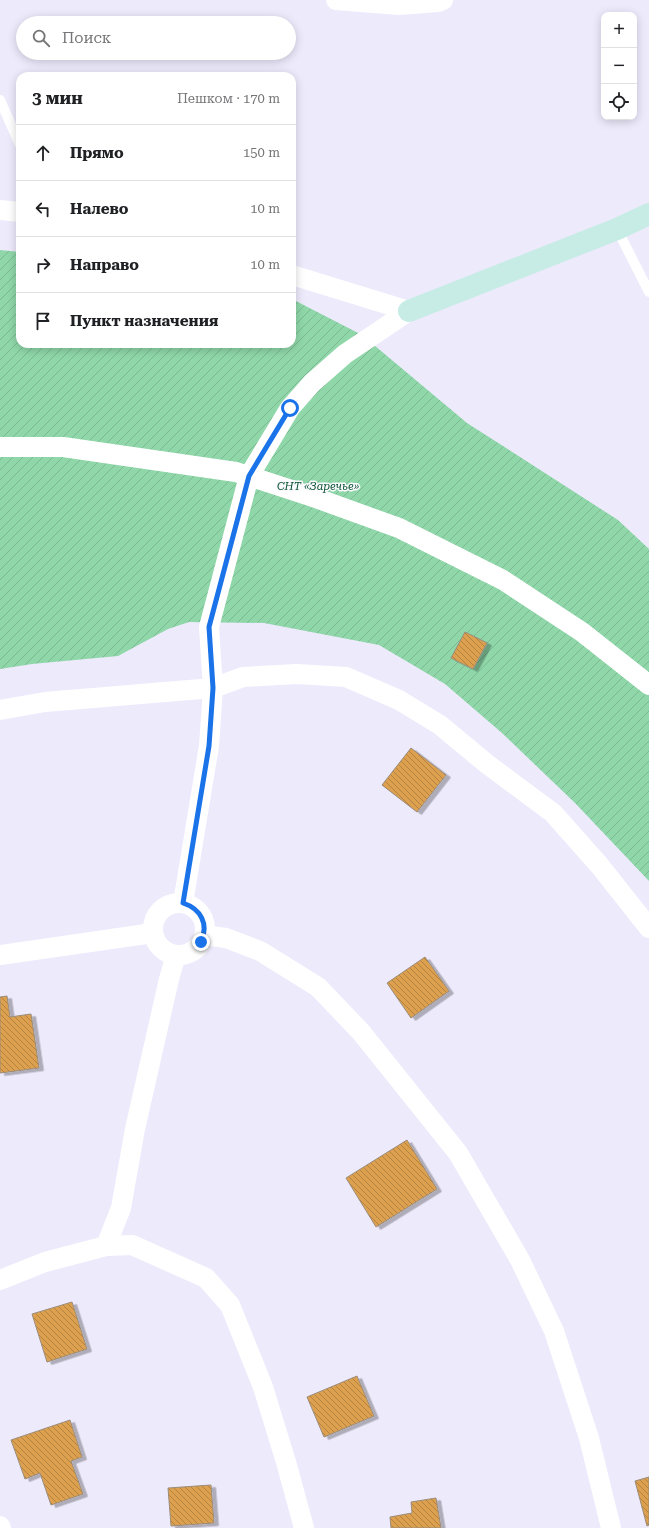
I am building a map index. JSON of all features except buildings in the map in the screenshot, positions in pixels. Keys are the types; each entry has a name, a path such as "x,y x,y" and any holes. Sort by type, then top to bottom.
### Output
{"street":[{"path":"336,0 371,1 399,5 438,2 443,0"},
{"path":"183,903 209,746 213,688 209,627 249,476 290,408 312,383 345,354 408,310 617,229 649,214"},
{"path":"296,276 408,310"},
{"path":"0,447 63,447 236,472 313,497 399,528 503,580 582,632 649,685"},
{"path":"0,710 45,702 213,688 243,677 297,674 346,677 399,700 440,725 487,764 552,813 600,866 649,928"},
{"path":"175,903 183,903 191,906 202,918 205,927 204,936 196,948 190,952 176,955 168,953 156,942 153,933 153,925 155,917 160,910 175,903"},
{"path":"0,955 153,933"},
{"path":"204,936 226,938 260,951 318,987 361,1032 458,1153 520,1260 554,1331 589,1438 611,1528"},
{"path":"106,1246 121,1208 135,1130 169,979 176,955"},
{"path":"0,1280 45,1262 106,1246 132,1244 206,1278 230,1305 263,1387 304,1528"}],"lane":[{"path":"0,100 16,136"},
{"path":"617,229 648,288"}],"green space":[{"name":"СНТ «Заречье»","path":"0,250 16,252 16,348 296,348 296,301 362,335 467,423 618,520 649,549 649,881 575,803 502,733 445,684 379,645 264,623 189,622 168,629 118,656 32,664 0,669"}],"route":[{"path":"201,942 204,936 205,927 202,918 191,906 183,903 209,746 213,688 209,627 249,476 290,408"}]}
